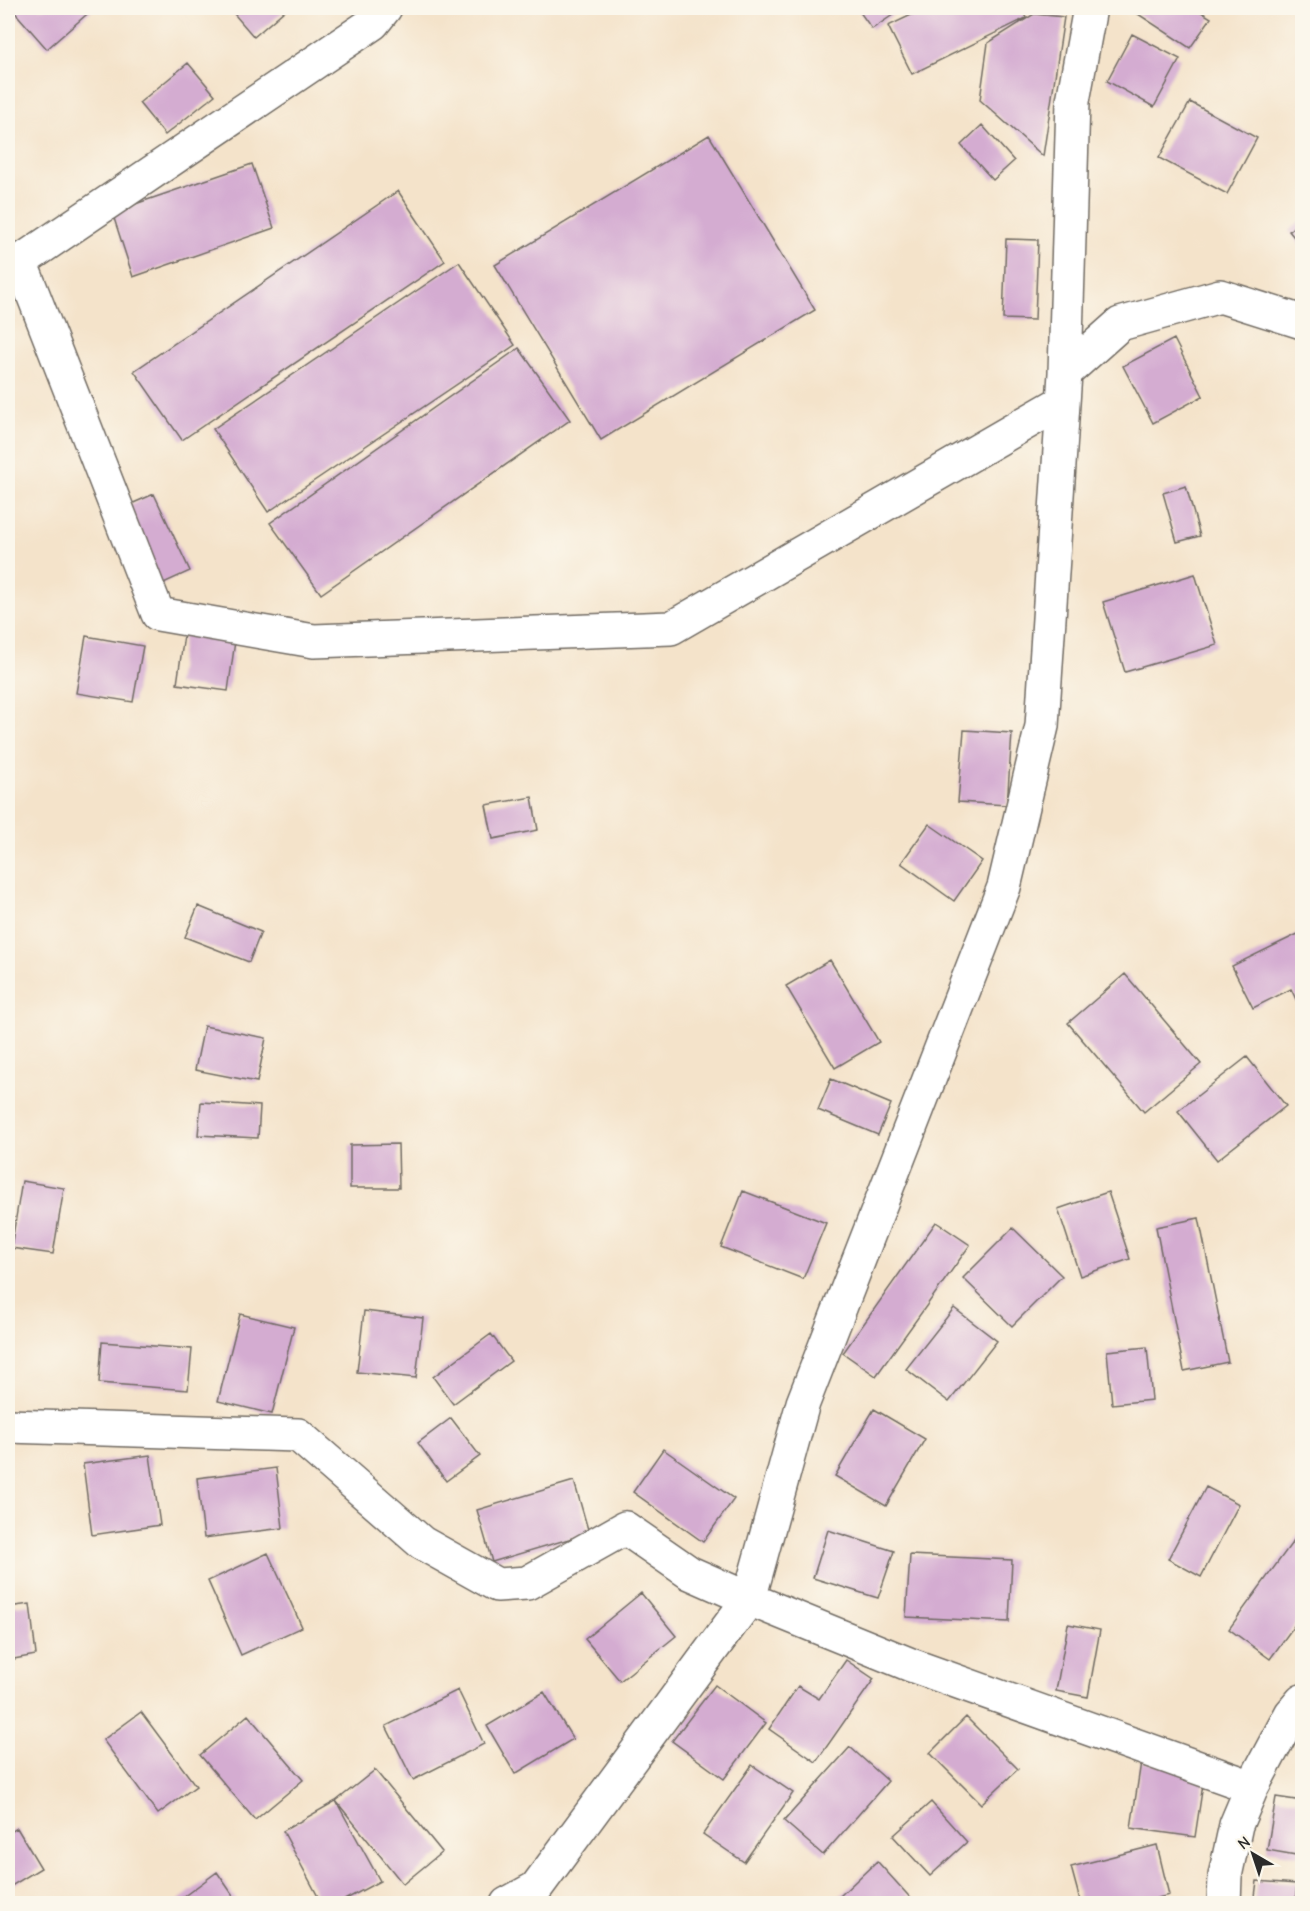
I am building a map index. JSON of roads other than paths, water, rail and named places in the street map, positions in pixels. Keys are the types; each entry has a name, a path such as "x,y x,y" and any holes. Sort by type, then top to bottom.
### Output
{"street":[{"path":"385,8 373,23 14,266 158,614 314,641 671,628 1064,387 1120,324 1220,296 1302,321"},
{"path":"507,1904 536,1888 749,1599 803,1403 1004,888 1042,726 1064,387 1073,101 1090,8"},
{"path":"8,1426 298,1435 422,1543 497,1585 527,1583 625,1528 690,1573 749,1599 911,1665 1252,1787"},
{"path":"1224,1904 1225,1876 1236,1825 1252,1787 1291,1714 1302,1701"}]}
